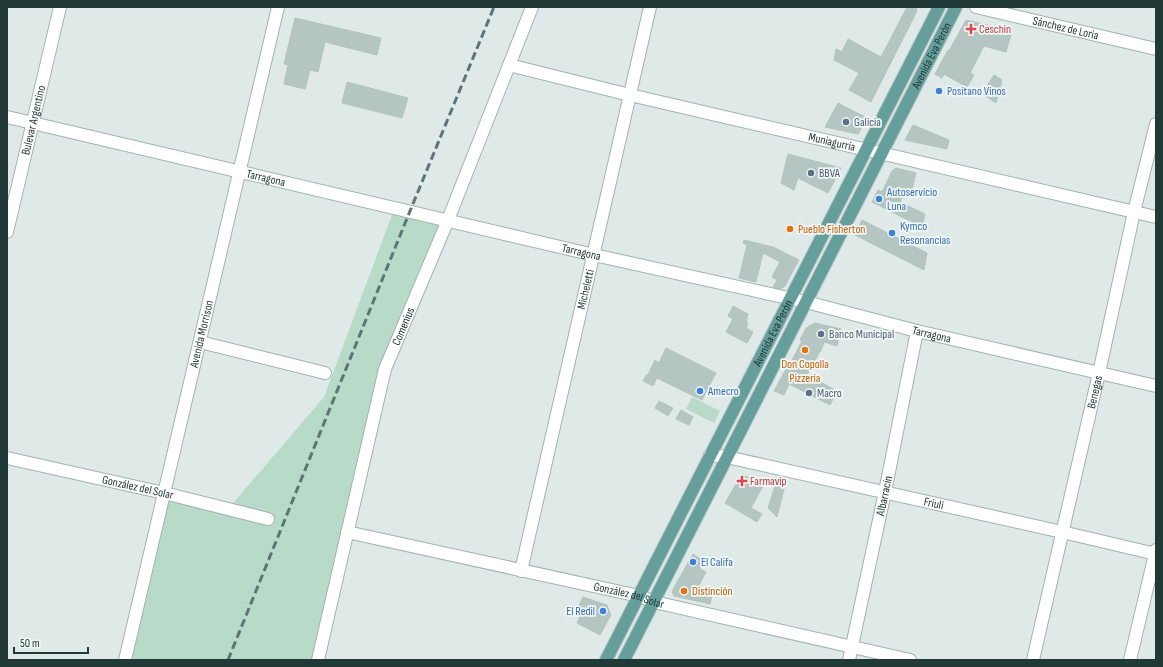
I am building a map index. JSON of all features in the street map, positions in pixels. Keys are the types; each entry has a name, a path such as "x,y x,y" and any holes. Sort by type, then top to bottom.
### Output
{"main road":[{"name":"Avenida Eva Perón","path":"606,660 939,7"},
{"name":"Avenida Eva Perón","path":"624,660 956,7"}],"street":[{"name":"Bulevar Argentino","path":"7,232 60,7"},
{"name":"Avenida Morrison","path":"125,660 278,7"},
{"name":"Comenius","path":"318,660 385,369 448,220 532,7"},
{"name":"Micheletti","path":"522,571 650,7"},
{"name":"Sánchez de Loria","path":"976,7 1156,49"},
{"name":"Muniagurría","path":"509,65 881,154 1156,217"},
{"name":"Tarragona","path":"7,117 594,255 791,298 917,331 1156,386"},
{"name":"Benegas","path":"1033,660 1099,373 1134,212 1156,124"},
{"name":"Albarracín","path":"849,660 885,492 917,331"},
{"path":"200,342 325,373"},
{"name":"Friuli","path":"710,456 727,457 1156,553"},
{"name":"González del Solar","path":"7,458 164,493 268,519"},
{"name":"González del Solar","path":"347,532 639,596 654,602 910,660"},
{"path":"1130,660 1156,553"}],"green space":[{"path":"395,207 448,220 385,369 318,660 125,660 164,493 228,509 324,397"},
{"path":"692,397 720,411 714,423 686,409"}],"building":[{"path":"907,7 916,7 917,11 871,102 849,90 859,73 834,60 836,49 842,52 848,39 881,57"},
{"path":"295,18 381,38 377,55 325,42 318,72 310,70 305,89 284,84 288,65 284,64"},
{"path":"966,20 1012,31 1006,52 984,46 970,73 974,75 967,87 944,74 942,78 935,74"},
{"path":"994,75 1002,80 996,103 984,95 989,87 987,86"},
{"path":"347,82 408,98 402,118 342,103"},
{"name":"Galicia","path":"838,103 867,118 858,134 825,127"},
{"path":"913,125 949,140 947,149 905,140"},
{"name":"BBVA","path":"788,154 841,168 828,193 798,178 794,190 781,183"},
{"path":"896,168 916,173 912,189 907,187 900,202 925,214 922,227 872,202 878,190 882,192 892,171"},
{"path":"862,220 927,253 924,270 855,235"},
{"path":"744,240 773,247 799,260 785,286 780,289 773,287 777,280 772,277 780,262 763,253 756,282 739,278 747,245 743,243"},
{"path":"733,306 748,314 746,323 748,323 746,328 753,332 747,343 726,332 733,319 728,316"},
{"path":"815,323 841,329 837,346 824,342 821,351 807,375 837,391 830,405 789,384 784,395 774,391 802,341 800,340 806,328"},
{"path":"666,348 716,373 702,400 657,378 653,386 643,381 647,374 648,375 655,360 659,363"},
{"path":"659,401 673,408 668,416 655,408"},
{"path":"681,410 693,417 689,425 676,419"},
{"path":"742,474 763,486 751,508 762,514 757,522 725,503"},
{"path":"776,483 785,485 777,517 768,508"},
{"path":"693,554 704,561 700,569 706,572 698,587 712,595 710,604 674,596 672,591"},
{"path":"583,597 607,605 611,615 600,635 577,623 582,612 577,609"}],"railway":[{"path":"228,660 494,7"}],"place":[{"name":"Ceschin","path":"971,29"},
{"name":"Positano Vinos","path":"939,91"},
{"name":"Galicia","path":"846,122"},
{"name":"BBVA","path":"811,173"},
{"name":"Autoservicio Luna","path":"879,199"},
{"name":"Pueblo Fisherton","path":"790,229"},
{"name":"Kymco Resonancias","path":"892,233"},
{"name":"Banco Municipal","path":"821,334"},
{"name":"Don Copolla Pizzería","path":"805,350"},
{"name":"Amecro","path":"700,391"},
{"name":"Macro","path":"809,393"},
{"name":"Farmavip","path":"742,481"},
{"name":"El Califa","path":"693,562"},
{"name":"Distinción","path":"684,591"},
{"name":"El Redil","path":"603,611"}]}
